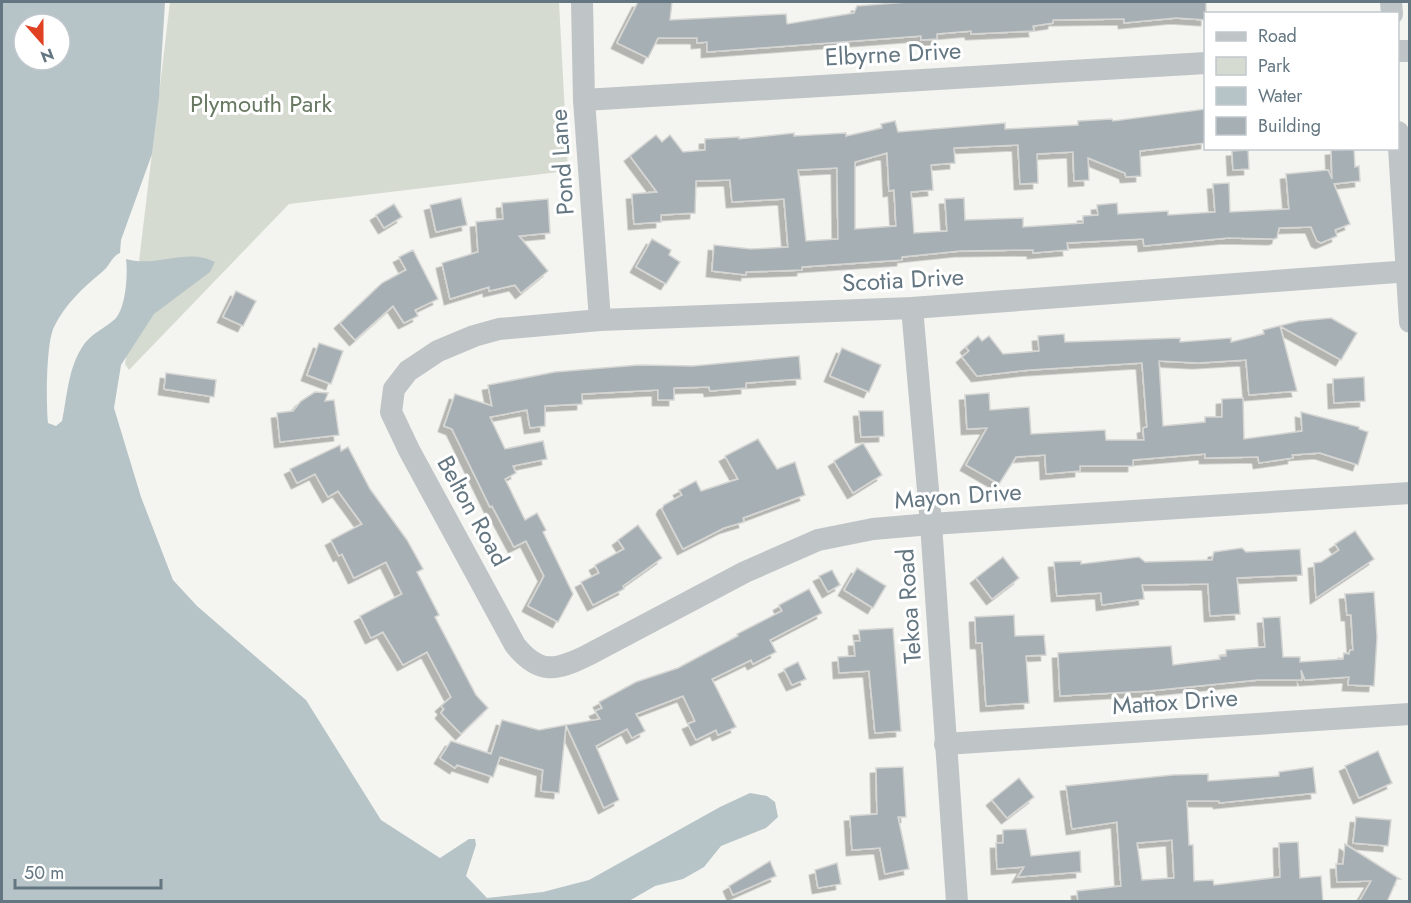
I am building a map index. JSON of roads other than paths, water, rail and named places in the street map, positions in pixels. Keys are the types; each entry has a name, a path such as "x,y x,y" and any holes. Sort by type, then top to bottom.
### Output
{"street":[{"name":"Pond Lane","path":"582,2 584,100 600,320"},
{"name":"Elbyrne Drive","path":"584,100 1204,63"},
{"path":"1399,146 1410,322"},
{"name":"Scotia Drive","path":"408,370 438,351 499,329 600,320 912,308 1408,271"},
{"name":"Tekoa Road","path":"912,308 931,524 957,902"},
{"name":"Belton Road","path":"408,370 394,389 392,412 409,450 515,645 527,660 541,666"},
{"name":"Mayon Drive","path":"541,666 565,666 745,572 818,540 873,529 1410,493"},
{"name":"Mattox Drive","path":"945,744 1410,714"}],"water":[{"path":"2,2 165,2 159,98 152,154 121,240 120,253 75,297 63,311 54,327 48,359 48,423 56,426 62,421 71,375 81,349 93,335 112,322 119,313 125,290 126,259 148,261 194,256 215,262 210,272 154,314 121,365 114,408 141,497 173,580 197,606 306,700 381,820 440,858 469,839 475,839 476,845 466,876 487,898 543,892 589,880 720,807 750,793 767,796 775,802 778,817 766,828 721,846 704,867 683,879 655,886 629,901 2,901"}],"park label":[{"name":"Plymouth Park","path":"261,104"}]}
